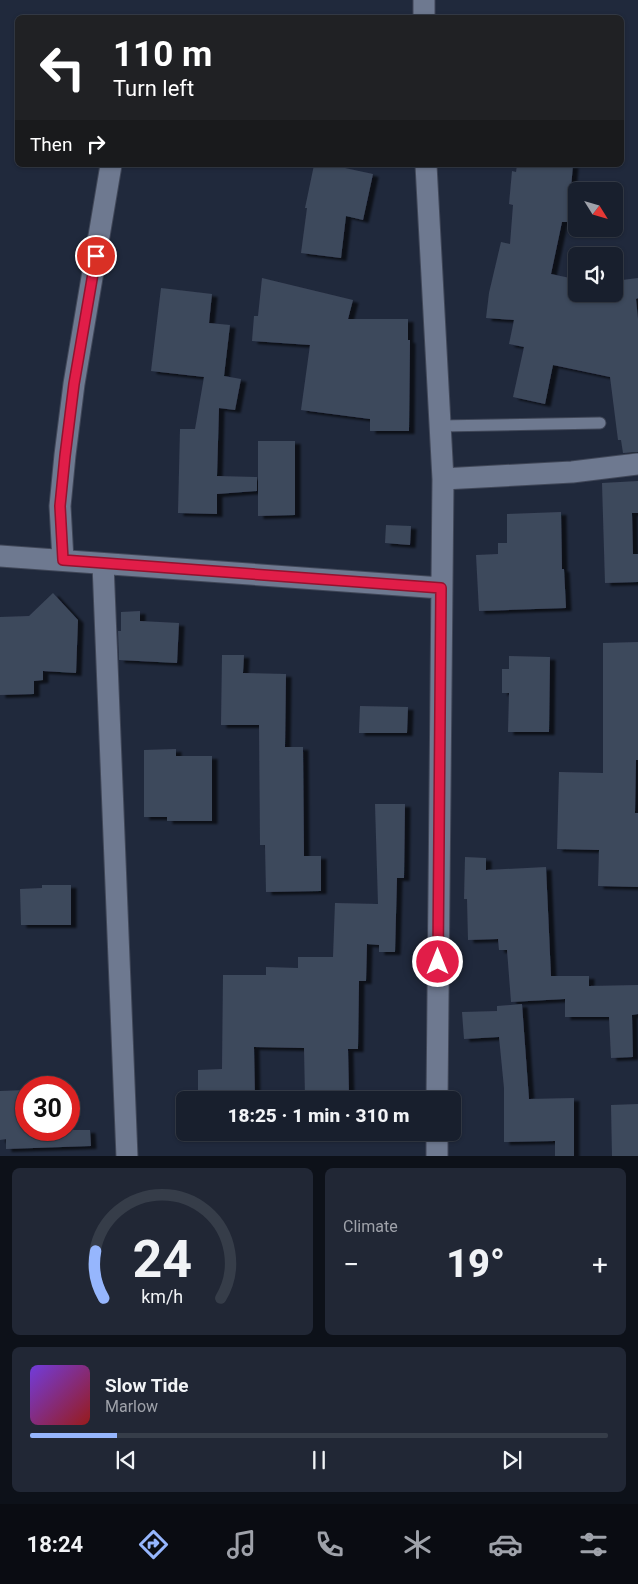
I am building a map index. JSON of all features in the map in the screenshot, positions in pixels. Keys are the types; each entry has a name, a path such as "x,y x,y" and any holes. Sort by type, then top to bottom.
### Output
{"street":[{"path":"424,0 424,15"},
{"path":"63,560 60,506 65,456 76,374 111,167"},
{"path":"426,167 442,479 437,1091"},
{"path":"442,479 572,472 638,464"},
{"path":"0,556 441,588"},
{"path":"103,564 127,1156"},
{"path":"437,1141 437,1156"}],"lane":[{"path":"440,426 600,423"}],"building":[{"path":"314,167 340,167 373,174 363,220 346,216 341,258 301,253 307,208 305,208"},
{"path":"517,167 573,167 572,182 568,182 568,222 562,222 551,274 568,278 568,302 623,302 623,280 638,278 638,298 636,299 638,319 638,452 623,453 621,440 618,440 610,377 553,365 545,404 513,397 524,347 509,344 514,320 486,318 489,293 501,242 510,244 513,205 509,204 512,171 516,172"},
{"path":"262,278 353,300 348,319 408,319 408,340 410,340 409,431 370,431 370,419 301,410 310,345 252,341 254,316 258,316"},
{"path":"161,288 212,294 209,323 230,325 224,376 241,379 235,410 219,408 217,476 257,477 257,491 217,494 217,514 178,513 180,429 195,429 204,377 151,371"},
{"path":"258,441 295,441 295,515 258,516"},
{"path":"638,481 638,513 632,513 633,554 638,554 638,582 605,583 602,483"},
{"path":"561,512 562,569 564,569 566,608 479,611 476,555 498,554 498,543 507,543 507,514"},
{"path":"386,525 411,526 410,545 385,543"},
{"path":"53,593 78,620 76,673 43,671 43,680 34,681 34,694 0,695 0,617 29,616"},
{"path":"140,611 140,621 179,623 177,663 119,660 118,631 121,631 121,612"},
{"path":"638,642 638,760 636,760 635,813 638,813 638,887 598,886 599,850 557,849 559,772 603,773 603,643"},
{"path":"222,655 244,655 243,673 286,674 285,747 303,747 304,856 321,856 321,891 266,892 265,845 260,845 259,725 221,725"},
{"path":"509,656 550,657 549,732 508,732 509,693 502,693 502,669 509,669"},
{"path":"360,706 408,707 407,733 359,733"},
{"path":"176,749 176,756 212,756 212,821 167,821 167,817 144,817 144,750"},
{"path":"375,804 405,804 404,878 397,878 395,952 379,952 379,945 367,944 366,981 359,981 358,1049 348,1049 349,1091 305,1091 304,1048 254,1047 255,1091 198,1091 198,1070 222,1069 223,975 266,975 266,967 298,968 298,957 333,957 335,903 378,904"},
{"path":"465,857 486,858 486,870 546,867 551,976 589,976 589,986 638,985 638,1014 632,1015 633,1057 611,1058 609,1017 565,1017 565,999 511,1002 507,950 499,950 498,939 468,940 467,899 464,899"},
{"path":"42,885 71,885 71,925 21,925 20,889 42,888"},
{"path":"522,1004 529,1099 574,1098 574,1156 555,1156 555,1141 504,1142 504,1088 499,1037 464,1039 462,1012 497,1011 497,1006"},
{"path":"15,1090 15,1141 80,1141 80,1130 90,1130 91,1146 6,1149 6,1139 0,1140 0,1091"},
{"path":"638,1104 638,1156 612,1156 611,1105"}],"route":[{"path":"96,256 74,384 65,456 60,506 63,560 441,588 438,962"}]}
